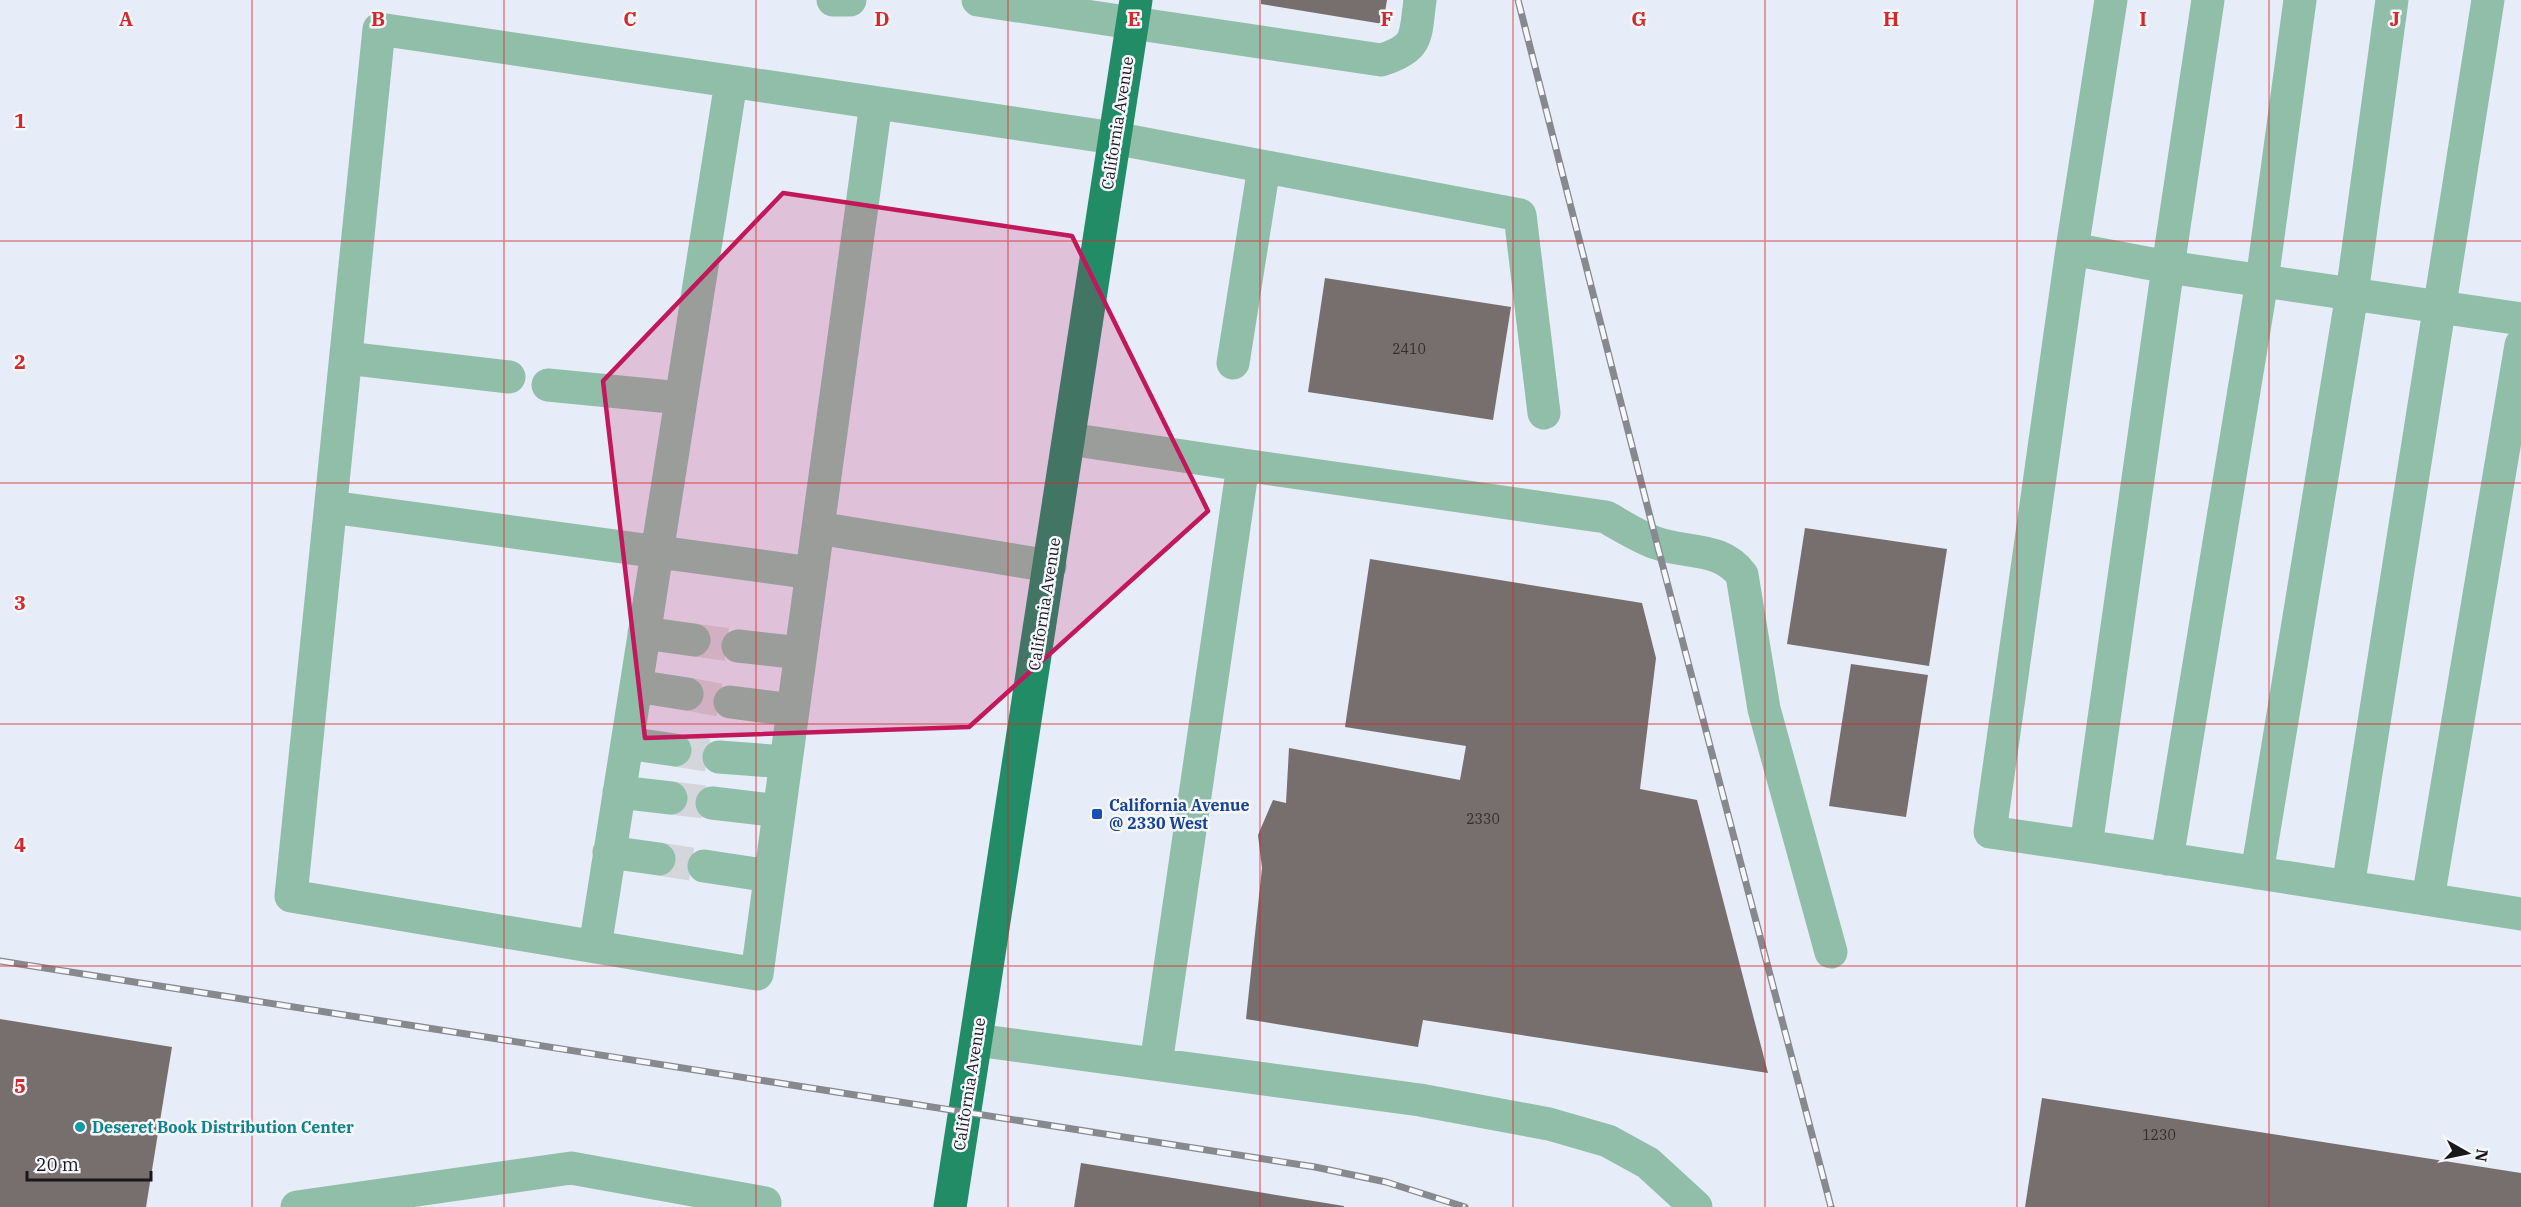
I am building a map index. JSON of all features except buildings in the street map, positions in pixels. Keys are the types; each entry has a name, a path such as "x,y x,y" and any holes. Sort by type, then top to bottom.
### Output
{"main road":[{"name":"California Avenue","path":"950,1207 1134,11"}],"lane":[{"path":"833,0 850,0"},
{"path":"978,0 1134,11 1381,60 1402,54 1414,40 1420,0"},
{"path":"2110,0 2072,249 1990,832 2428,899 2520,908"},
{"path":"2086,846 2208,0"},
{"path":"2167,859 2262,281 2300,0"},
{"path":"2257,873 2352,294 2392,0"},
{"path":"2348,887 2488,0"},
{"path":"876,103 757,974 291,896 379,29 1114,138 1520,215 1544,413"},
{"path":"595,947 731,82"},
{"path":"1233,363 1264,167"},
{"path":"2072,249 2168,267 2521,319"},
{"path":"2428,899 2521,345"},
{"path":"346,358 509,377"},
{"path":"548,385 681,398"},
{"path":"1069,439 1606,517 1657,544 1710,554 1727,560 1742,575 1764,709 1832,952"},
{"path":"1156,1064 1243,465"},
{"path":"331,507 812,573"},
{"path":"818,528 1050,566"},
{"path":"644,633 694,640"},
{"path":"738,646 800,653"},
{"path":"636,686 687,694"},
{"path":"730,702 793,710"},
{"path":"627,743 675,750"},
{"path":"719,756 786,762"},
{"path":"619,792 671,798"},
{"path":"712,803 779,811"},
{"path":"609,852 659,859"},
{"path":"704,866 770,876"},
{"path":"976,1040 1420,1100 1549,1124 1608,1141 1648,1163 1696,1207"},
{"path":"297,1207 570,1168 765,1203"}],"highlighted area":[{"path":"783,193 1072,236 1208,511 969,727 645,738 603,381"}],"shaded area":[{"path":"0,0 2521,0 2521,1207 0,1207"}],"tunnel":[{"path":"694,640 738,646"},
{"path":"687,694 730,702"},
{"path":"675,750 719,757"},
{"path":"671,798 712,803"},
{"path":"659,859 704,866"}],"railway":[{"path":"1518,0 1657,544 1831,1207"},
{"path":"0,961 1315,1167 1386,1182 1465,1207"}],"place":[{"name":"California Avenue @ 2330 West","path":"1097,814"},
{"name":"Deseret Book Distribution Center","path":"80,1127"}]}
